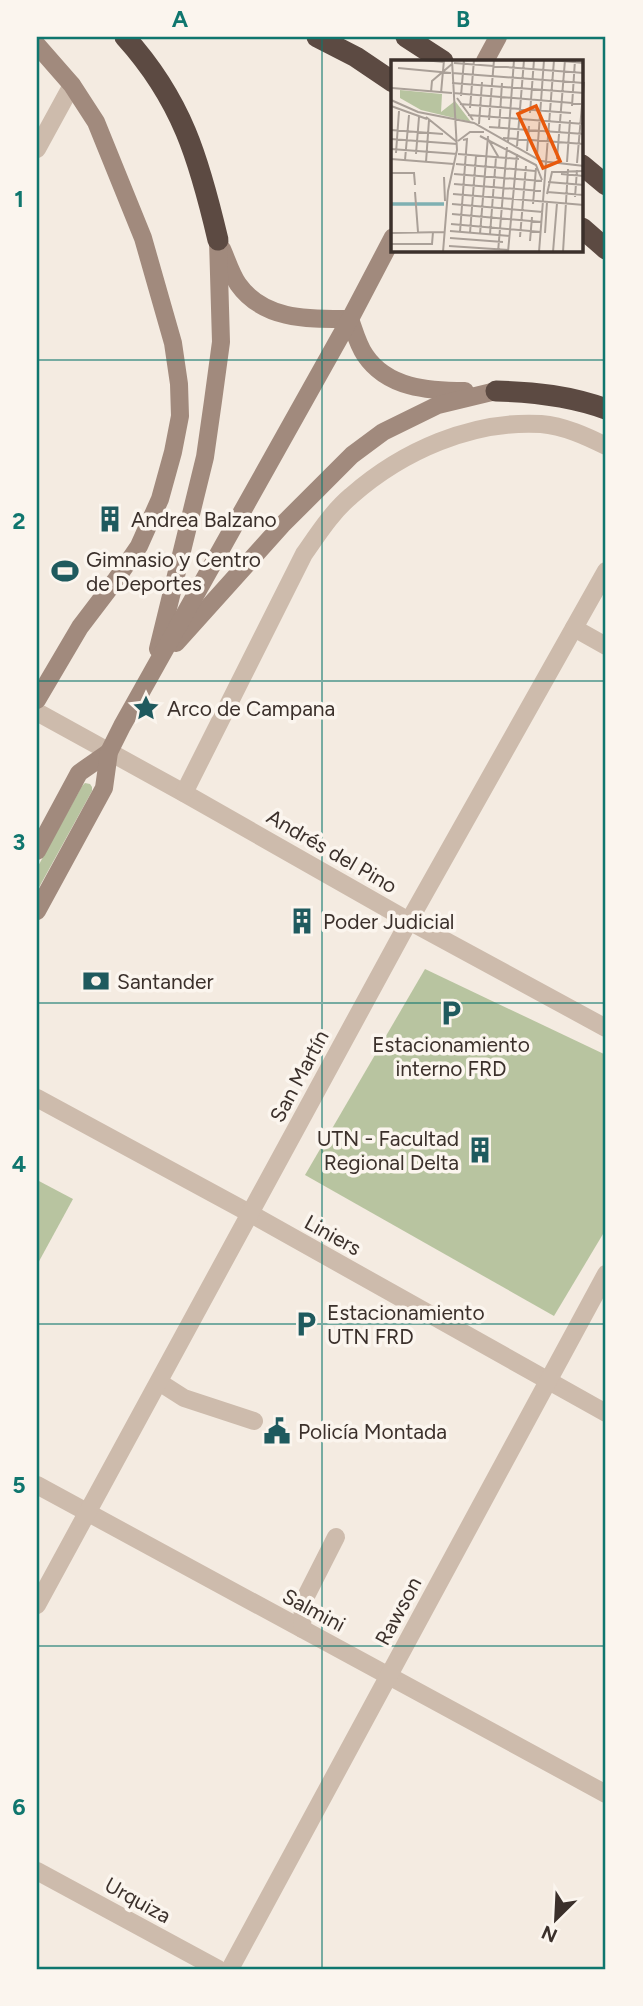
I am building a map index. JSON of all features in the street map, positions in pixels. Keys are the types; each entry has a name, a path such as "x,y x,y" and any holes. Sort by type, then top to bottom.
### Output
{"highway":[{"path":"125,37 152,69 173,103 187,133 206,191 218,240"},
{"path":"317,37 356,57 391,81"},
{"path":"407,37 442,60"},
{"path":"584,167 606,185"},
{"path":"584,230 606,249"},
{"path":"496,391 564,396 606,409"}],"main road":[{"path":"486,60 498,37"},
{"path":"37,45 72,85 96,122 142,238 173,343 180,416 160,499 139,546 80,627 37,700"},
{"path":"218,240 238,284 253,299 276,313 304,319 350,319"},
{"path":"153,669 205,457 220,342 218,240"},
{"path":"37,911 104,788 108,752 391,241"},
{"path":"350,319 364,354 380,371 404,385 436,391 496,391"},
{"path":"153,669 282,525 352,455 407,418 438,405 496,391"},
{"path":"37,851 79,773 108,752"}],"street":[{"path":"37,149 72,85"},
{"path":"184,793 304,554 350,497 380,473 417,452 463,433 503,425 543,424 581,434 606,446"},
{"name":"San Martín","path":"37,1605 409,921 606,571"},
{"path":"574,628 606,646"},
{"name":"Andrés del Pino","path":"37,712 409,921 606,1028"},
{"name":"Liniers","path":"37,1098 251,1214 606,1413"},
{"name":"Rawson","path":"230,1969 606,1274"},
{"path":"159,1382 184,1398 254,1421"},
{"name":"Salmini","path":"37,1485 606,1794"},
{"path":"302,1629 303,1602 336,1537"},
{"name":"Urquiza","path":"37,1871 218,1969"}],"green space":[{"path":"85,783 90,784 92,791 37,891 37,868"},
{"name":"UTN - Facultad Regional Delta","path":"425,969 606,1055 606,1229 554,1316 305,1175"},
{"path":"37,1180 73,1199 37,1265"}],"place":[{"name":"Andrea Balzano","path":"110,519"},
{"name":"Gimnasio y Centro de Deportes","path":"65,571"},
{"name":"Arco de Campana","path":"146,708"},
{"name":"Poder Judicial","path":"302,921"},
{"name":"Santander","path":"96,981"},
{"name":"Estacionamiento interno FRD","path":"451,1013"},
{"name":"UTN - Facultad Regional Delta","path":"480,1150"},
{"name":"Estacionamiento UTN FRD","path":"306,1324"},
{"name":"Policía Montada","path":"277,1431"}]}
